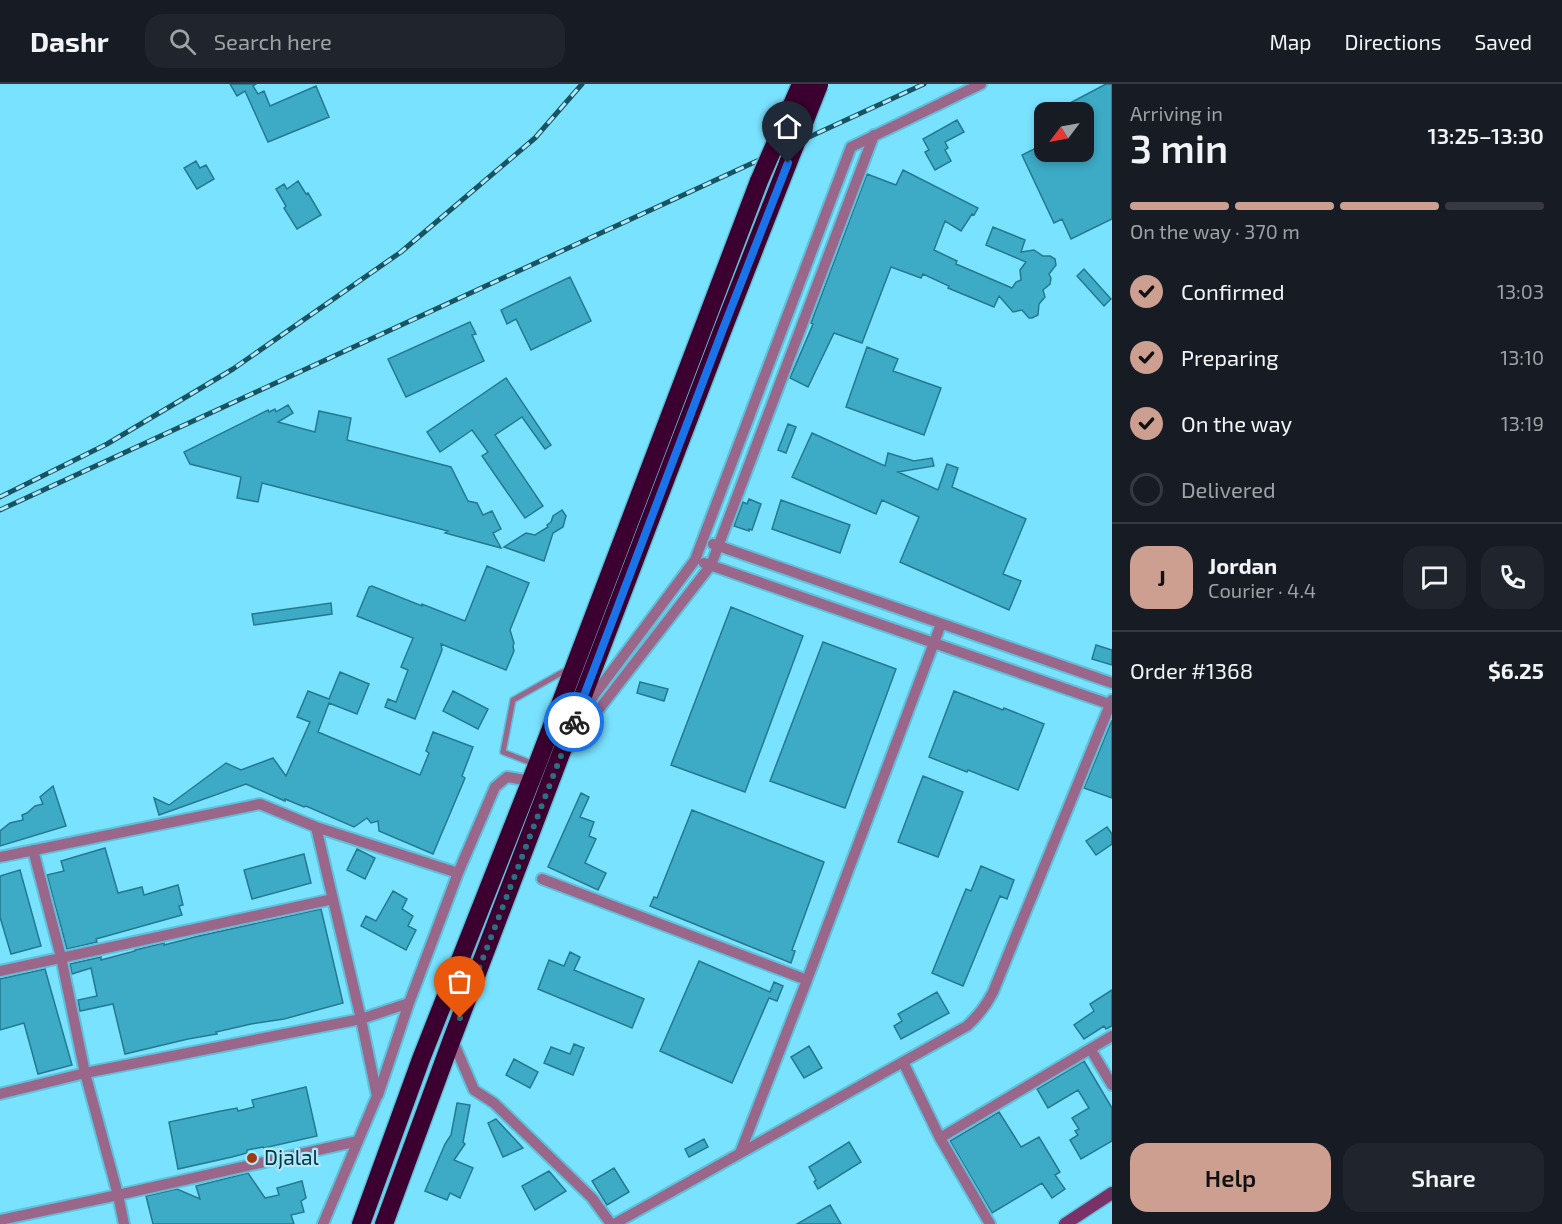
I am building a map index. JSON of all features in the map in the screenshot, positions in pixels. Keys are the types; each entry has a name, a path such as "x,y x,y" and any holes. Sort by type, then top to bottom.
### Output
{"highway":[{"path":"384,1224 452,1039 788,163 813,84"},
{"path":"361,1224 428,1041 534,773 759,182 813,84"}],"main road":[{"path":"1065,1224 1112,1193"}],"street":[{"path":"573,723 695,560 851,147 981,84"},
{"path":"559,762 711,565 874,135"},
{"path":"703,540 1112,683"},
{"path":"452,1039 474,1090 494,1103 592,1198 613,1224 967,1026 977,1017 989,999 1111,703 695,560"},
{"path":"740,1153 941,624"},
{"path":"323,1224 377,1096 458,873 495,787 507,777 534,773"},
{"path":"0,856 260,804 316,827 458,873"},
{"path":"316,827 377,1096"},
{"path":"33,850 61,957 85,1073 124,1224"},
{"path":"542,879 807,980"},
{"path":"0,971 333,899"},
{"path":"0,1094 85,1073 361,1019 409,1003"},
{"path":"940,1138 1112,1036"},
{"path":"1090,1050 1112,1085"},
{"path":"903,1062 940,1138 990,1224"},
{"path":"0,1220 358,1141"}],"lane":[{"path":"534,773 503,752 513,700 575,665"}],"building":[{"path":"230,84 256,84 253,86 258,94 264,91 270,106 316,86 329,117 268,142 245,91 237,96"},
{"path":"1106,84 1112,84 1112,219 1071,239 1062,219 1054,223 1022,155 1034,149 1034,162 1094,162 1094,102 1072,102"},
{"path":"957,120 964,132 945,142 948,148 945,150 951,161 935,170 925,152 929,150 923,139"},
{"path":"196,161 200,168 206,165 214,179 197,189 184,168"},
{"path":"903,170 978,208 961,231 945,221 934,250 957,261 956,264 1012,288 1016,282 1021,280 1020,270 1026,262 986,245 993,227 1025,240 1021,252 1034,250 1043,256 1055,259 1056,265 1049,274 1050,284 1043,290 1045,297 1039,304 1038,315 1029,318 1022,310 1013,312 999,296 994,307 948,288 949,286 923,274 921,278 891,267 862,343 834,333 808,387 790,378 813,324 811,323 867,174 896,185"},
{"path":"298,181 321,215 297,229 276,189 284,184 287,189"},
{"path":"1084,269 1111,299 1104,306 1077,276"},
{"path":"570,277 591,321 531,350 516,319 507,324 501,310"},
{"path":"470,322 476,334 472,335 484,361 406,397 388,359"},
{"path":"867,347 898,359 893,371 941,388 924,435 846,407"},
{"path":"506,378 551,445 545,449 522,417 495,435 543,506 525,518 482,456 488,452 472,430 440,452 427,432"},
{"path":"288,405 293,413 278,422 315,432 319,411 351,418 347,440 451,467 468,501 477,503 483,515 492,511 501,529 493,533 501,548 445,533 448,531 262,483 258,502 237,498 241,477 190,464 184,452 268,410 269,412 275,409 276,412"},
{"path":"788,424 796,427 786,453 778,450"},
{"path":"812,433 885,466 888,453 914,461 932,458 934,466 898,472 938,490 947,464 958,468 952,487 1026,519 1003,574 1021,581 1009,610 900,562 919,517 882,500 876,514 792,477"},
{"path":"749,499 761,504 752,530 749,529 749,531 734,526 743,502 747,504"},
{"path":"781,500 850,525 840,553 772,529"},
{"path":"562,510 566,516 563,527 553,533 544,561 504,547 526,533 535,535 548,527 553,516"},
{"path":"487,566 529,583 510,630 514,651 506,670 441,644 442,650 415,719 385,707 388,699 396,702 408,670 401,667 413,638 357,616 369,587 372,586 465,621"},
{"path":"331,603 332,614 254,625 252,614"},
{"path":"731,607 803,636 745,792 671,765"},
{"path":"823,642 896,669 845,808 770,781"},
{"path":"1096,645 1112,650 1112,665 1092,659"},
{"path":"340,672 369,684 357,714 329,703 318,732 420,775 429,753 426,751 433,732 473,747 462,776 465,778 433,854 379,831 378,821 371,823 367,818 354,827 246,784 159,815 154,798 169,805 226,763 241,770 273,758 286,776 310,722 297,717 308,691 329,699"},
{"path":"640,682 668,689 664,701 637,693"},
{"path":"453,691 488,709 478,729 443,711"},
{"path":"954,691 1044,724 1018,790 929,757"},
{"path":"1112,720 1112,798 1084,788"},
{"path":"923,776 963,792 938,857 898,842"},
{"path":"53,786 66,826 0,846 0,831 10,823 23,820 22,815 35,806 43,804 40,797"},
{"path":"581,793 589,797 580,817 594,822 589,836 596,839 585,863 606,873 598,890 548,867"},
{"path":"692,810 824,862 792,950 795,951 791,963 650,906 654,897 657,898"},
{"path":"1107,827 1112,834 1112,844 1096,855 1086,841"},
{"path":"105,848 118,893 142,887 144,895 178,885 183,905 179,906 182,915 67,949 47,875 64,871 61,861"},
{"path":"357,849 375,858 365,879 347,870"},
{"path":"304,854 311,883 252,899 244,870"},
{"path":"981,866 1014,880 1007,899 1000,896 963,986 932,973 966,889 971,891"},
{"path":"20,870 41,946 11,954 0,917 0,876"},
{"path":"393,891 407,899 402,909 413,916 408,926 416,930 406,950 361,926 366,916 376,921"},
{"path":"321,909 343,1003 284,1019 251,1024 216,1032 217,1034 125,1054 113,1004 80,1011 78,1000 97,996 91,968 72,974 70,964 101,957 101,960 164,943 164,945"},
{"path":"570,952 580,957 574,970 644,999 632,1028 538,989 549,960 564,966"},
{"path":"699,961 770,992 774,982 783,986 777,1001 769,998 732,1083 660,1051"},
{"path":"45,969 72,1065 38,1074 24,1023 0,1030 0,979"},
{"path":"1112,990 1112,1026 1106,1029 1104,1026 1084,1039 1074,1025 1094,1011 1090,1004"},
{"path":"937,992 949,1013 901,1039 894,1026 902,1021 898,1014"},
{"path":"574,1044 584,1048 573,1075 544,1063 551,1047 570,1054"},
{"path":"809,1046 822,1068 804,1078 791,1057"},
{"path":"514,1059 538,1072 530,1088 506,1075"},
{"path":"1084,1061 1112,1108 1112,1141 1081,1159 1070,1140 1078,1135 1075,1131 1079,1129 1072,1118 1089,1108 1078,1090 1048,1108 1037,1089"},
{"path":"306,1087 317,1136 247,1150 247,1153 178,1169 169,1122 237,1108 238,1111 254,1107 252,1100"},
{"path":"457,1103 470,1105 463,1142 465,1144 454,1160 473,1168 460,1198 450,1193 447,1200 425,1191 451,1135"},
{"path":"999,1112 1021,1147 1039,1137 1060,1172 1055,1175 1065,1189 1052,1198 1042,1183 992,1213 950,1141"},
{"path":"496,1119 523,1148 503,1157 488,1123"},
{"path":"704,1139 708,1147 689,1157 685,1149"},
{"path":"849,1142 861,1162 818,1189 809,1167"},
{"path":"614,1168 629,1192 607,1205 592,1181"},
{"path":"549,1171 566,1191 535,1210 522,1186"},
{"path":"248,1173 265,1198 279,1195 277,1188 302,1181 306,1198 301,1201 304,1212 291,1215 294,1224 153,1224 146,1196 177,1189 200,1199 196,1186"},
{"path":"830,1205 841,1224 797,1224"}],"railway":[{"path":"0,497 107,444 233,369 401,252 535,138 582,84"},
{"path":"0,510 924,84"}],"way so far":[{"path":"460,1018 574,722"}],"place":[{"name":"Djalal","path":"252,1158"}],"route":[{"path":"574,722 788,163"}]}
